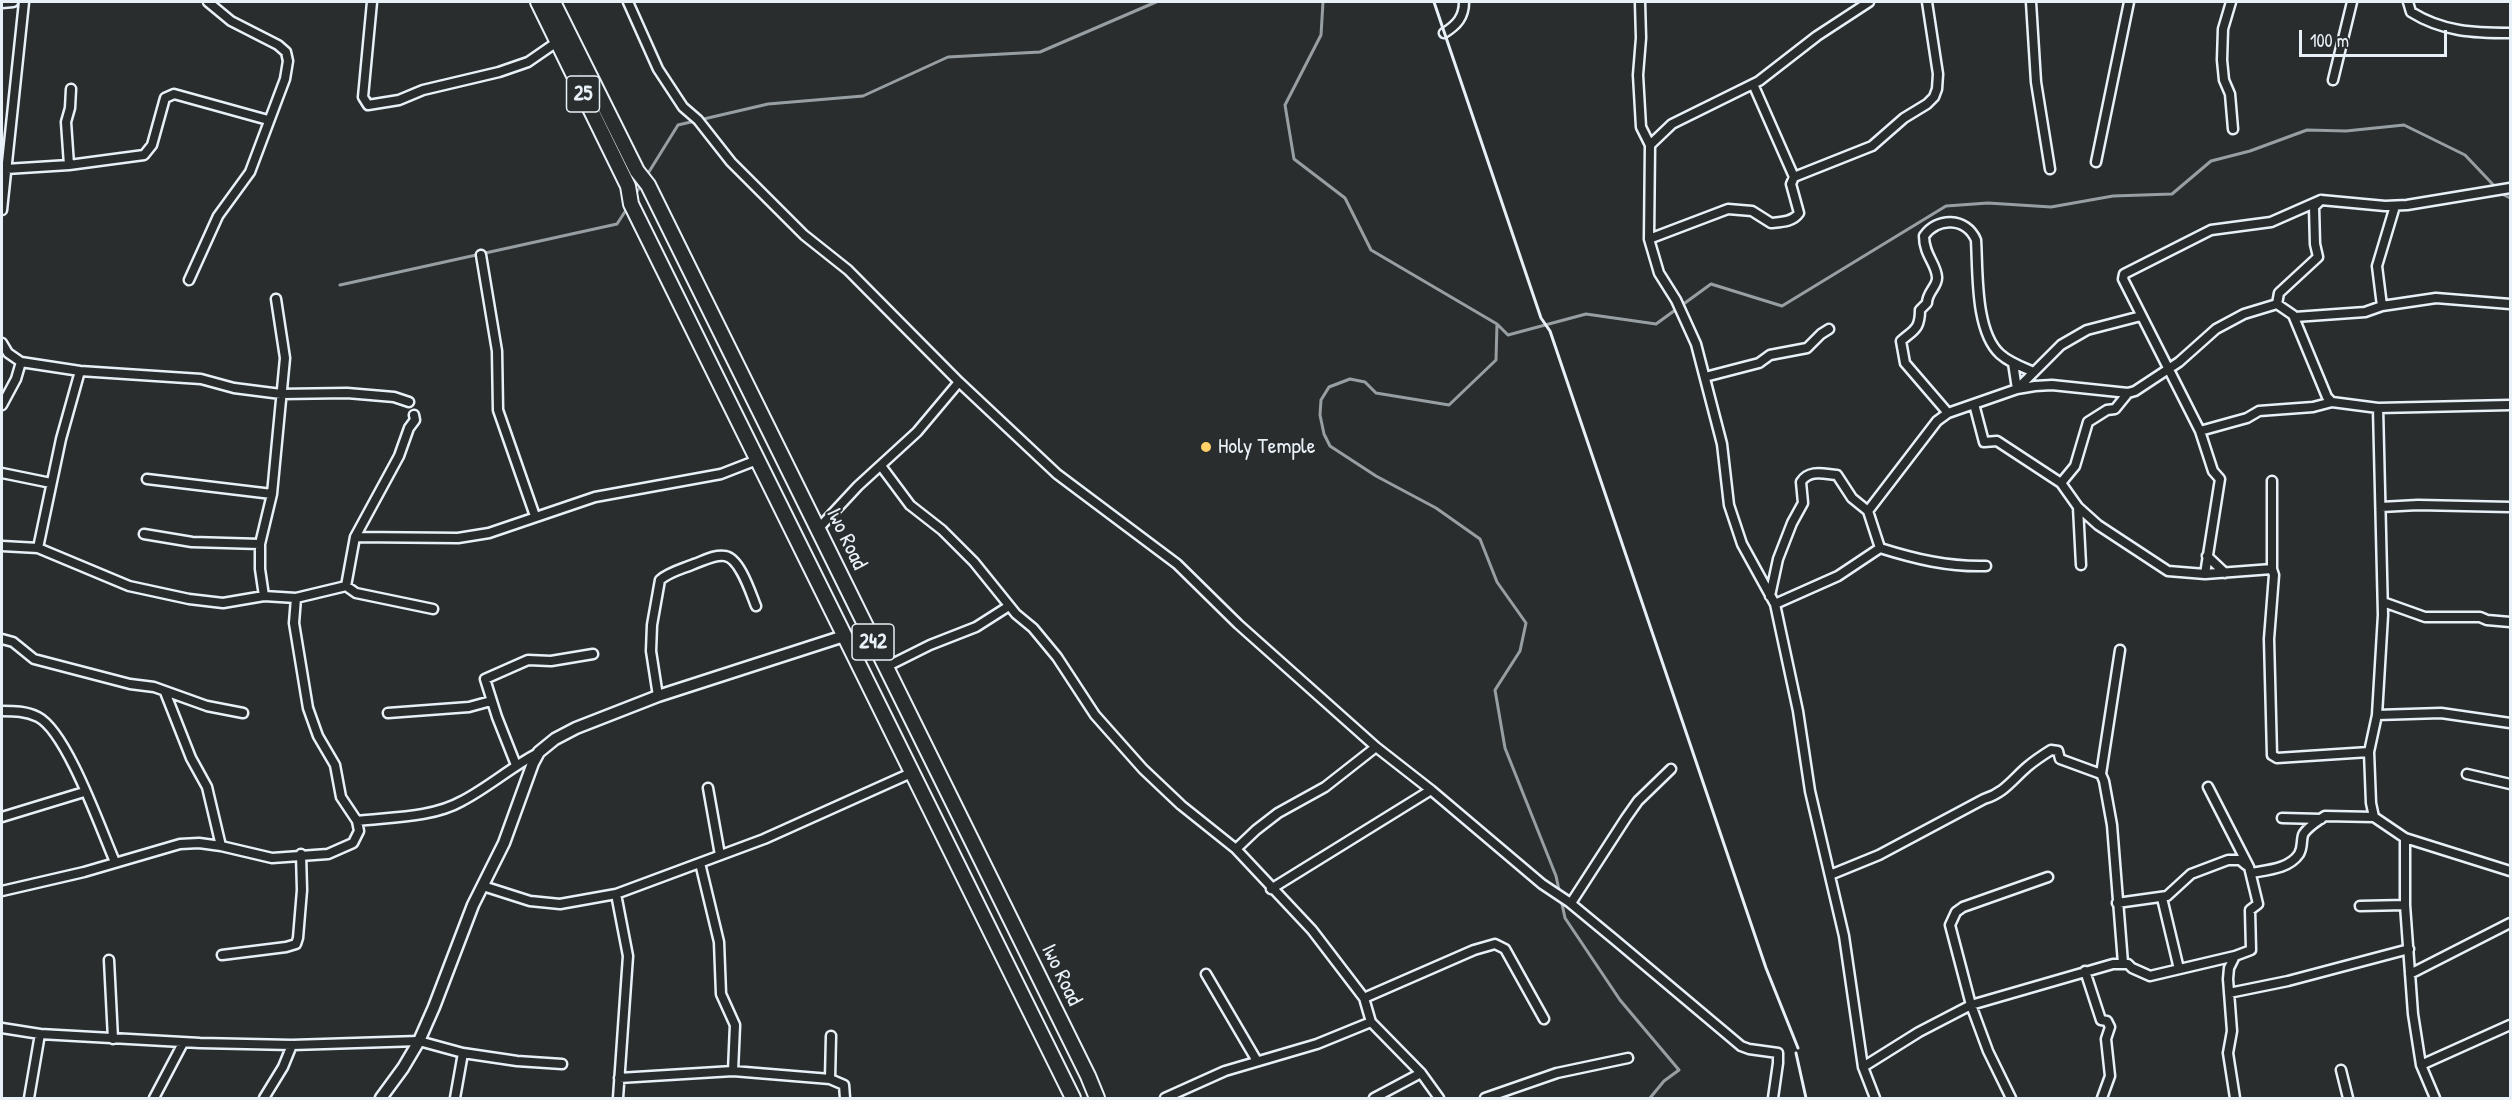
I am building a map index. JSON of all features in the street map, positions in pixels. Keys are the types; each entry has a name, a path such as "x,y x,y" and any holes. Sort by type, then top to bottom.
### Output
{"main road":[{"name":"Iwo Road","path":"538,2 628,186 631,204 1073,1098"},
{"name":"Iwo Road","path":"553,2 637,171 648,185 1088,1076 1096,1098"}],"street":[{"path":"2,3 14,2"},
{"path":"2,209 24,2"},
{"path":"189,280 218,216 250,172 288,68 286,52 278,45 231,21 208,2"},
{"path":"372,2 363,97 368,105 399,100 423,90 499,72 528,62 557,42"},
{"path":"628,2 658,69 683,107 698,120 731,162 804,235 848,270 959,382 1057,474 1177,564 1238,624 1376,747 1431,790 1542,884 1570,903 1741,1046 1778,1053 1773,1098"},
{"path":"1444,33 1454,27 1464,13 1464,2"},
{"path":"1640,2 1641,38 1638,75 1641,127 1650,145 1649,239 1659,273 1682,311 1696,344 1722,444 1729,505 1742,544 1772,600 1798,711 1810,791 1844,936 1863,1067 1875,1098"},
{"path":"1650,145 1672,124 1753,84 1817,36 1869,2"},
{"path":"1649,239 1728,209 1752,211 1771,223 1791,220 1799,213 1791,184 1794,177 1872,146 1904,118 1934,97 1938,89 1938,74 1927,2"},
{"path":"2031,2 2036,82 2050,169"},
{"path":"2096,162 2129,2"},
{"path":"2231,2 2223,28 2222,60 2224,80 2230,94 2233,129"},
{"path":"2333,80 2352,2"},
{"path":"2409,2 2411,12 2423,19 2469,34 2511,33"},
{"path":"1753,84 1794,177"},
{"path":"69,165 66,122 70,108 70,90"},
{"path":"6,169 69,165 144,155 152,145 162,106 165,98 170,94 188,96 268,120"},
{"path":"2205,574 2220,479 2213,471 2200,431 2167,370 2123,279 2127,271 2211,230 2271,222 2322,200 2395,206 2425,204 2482,191 2511,188"},
{"path":"2277,304 2279,293 2318,256 2315,244 2314,207 2322,200"},
{"path":"2382,306 2377,266 2395,206"},
{"path":"1948,413 1905,363 1901,341 1911,335 1920,323 1920,310 1927,303 1927,296 1936,282 1937,275 1924,249 1924,236 1937,223 1947,221 1968,228 1973,233 1976,240 1982,313 1986,329 1998,352 2013,363 2034,372"},
{"path":"481,255 496,351 498,410 535,516"},
{"path":"2277,304 2295,317 2365,312 2382,306 2436,298 2511,304"},
{"path":"264,596 260,569 260,544 272,494 285,358 276,299"},
{"path":"2061,483 2074,466 2088,422 2115,409 2128,393 2167,370 2216,329 2244,314 2277,304"},
{"path":"2293,315 2327,397 2332,402"},
{"path":"2017,389 2061,345 2087,330 2141,316"},
{"path":"1706,377 1759,363 1770,355 1808,348 1829,329"},
{"path":"2,343 8,353 21,362 80,370 201,379 234,388 281,394 347,393 394,397 409,402"},
{"path":"2,405 16,379 21,362"},
{"path":"2013,363 2017,389"},
{"path":"38,548 51,483 80,370"},
{"path":"818,529 917,432 959,382"},
{"path":"1868,511 1937,421 1948,413 2017,389 2052,385 2128,393"},
{"path":"2113,391 2115,409"},
{"path":"2200,431 2247,418 2259,411 2313,407 2332,402 2378,408 2511,405"},
{"path":"1974,404 1984,441 1997,441 2061,483 2078,507 2106,531 2168,571 2205,574 2272,570"},
{"path":"2374,817 2371,803 2369,752 2377,715 2383,602 2378,408"},
{"path":"346,586 355,537 399,456 409,428 415,420 414,415"},
{"path":"355,537 458,538 489,533 595,497 721,474 758,460"},
{"path":"881,466 910,505 942,530 960,551 974,562 1009,606 1033,628 1057,657 1095,715 1143,769 1181,805 1236,849 1271,889 1312,930 1364,998 1371,1022 1421,1073 1439,1098"},
{"path":"2,473 51,483"},
{"path":"1772,600 1778,559 1792,523 1803,503 1801,482 1804,477 1815,473 1837,475 1852,498 1868,511 1880,548"},
{"path":"147,479 272,494"},
{"path":"2272,481 2269,639 2272,755 2277,758 2369,752"},
{"path":"2382,507 2418,505 2511,507"},
{"path":"2078,507 2081,565"},
{"path":"144,534 192,542 260,544"},
{"path":"2,546 38,548 129,586 223,603 264,596 296,598 346,586 356,593 433,609"},
{"path":"1772,600 1838,576 1880,548"},
{"path":"1880,548 1916,559 1959,567 1986,566"},
{"path":"658,696 651,651 652,625 660,580 678,570 713,557 726,556 732,559 744,576 756,606"},
{"path":"2207,556 2225,573"},
{"path":"2,891 84,873 180,844 199,843 222,846 272,858 301,854 328,854 347,847 357,838 359,831 357,820 341,797 334,765 318,736 308,708 294,623 296,598"},
{"path":"2383,602 2425,617 2480,617 2487,621 2511,622"},
{"path":"886,667 930,645 976,627 1009,606"},
{"path":"357,820 425,813 461,802 516,765 539,753 555,739 576,728 658,696 844,636"},
{"path":"2,639 13,642 33,658 130,684 154,687 207,706 243,713"},
{"path":"2120,650 2101,774 2112,825 2123,963"},
{"path":"516,765 491,701 485,679 494,677 506,667 528,660 551,661 593,654"},
{"path":"165,692 191,758 207,787 222,846"},
{"path":"388,713 469,707 491,701"},
{"path":"2,711 25,712 39,717 57,734 115,862"},
{"path":"2377,715 2440,713 2511,723"},
{"path":"1236,849 1278,813 1325,787 1376,747"},
{"path":"1830,875 1879,855 1984,799 1996,795 2026,767 2051,750 2058,751 2060,759 2101,774"},
{"path":"381,1098 404,1068 419,1041 472,905 504,843 533,763 539,753"},
{"path":"1570,903 1638,801 1671,769"},
{"path":"483,886 530,901 560,904 616,894 764,839 911,773"},
{"path":"2467,774 2511,784"},
{"path":"1863,1067 1919,1032 1971,1005 2085,971 2123,963 2150,976 2170,973 2251,950 2250,910 2258,904 2250,870 2208,787"},
{"path":"708,788 720,855"},
{"path":"1271,889 1431,790"},
{"path":"2,817 84,792"},
{"path":"2117,903 2162,898 2191,873 2228,860 2240,860 2250,870 2274,869 2295,858 2303,846 2304,835 2325,816 2374,817 2405,838 2511,871"},
{"path":"2282,818 2321,819"},
{"path":"2405,838 2405,905 2410,974 2421,1065 2435,1098"},
{"path":"222,956 296,944 302,890 301,854"},
{"path":"700,863 719,942 721,994 735,1025 733,1071"},
{"path":"2011,1098 1988,1051 1971,1005 1950,925 1956,912 1964,907 2048,876"},
{"path":"616,894 628,956 626,1017 620,1046 618,1098"},
{"path":"2162,898 2179,969"},
{"path":"2360,906 2405,905"},
{"path":"2410,974 2511,923"},
{"path":"1364,998 1474,950 1496,944 1505,949 1544,1019"},
{"path":"2229,993 2288,981 2409,949"},
{"path":"2235,956 2229,968 2232,1030 2228,1053 2235,1098"},
{"path":"110,960 113,1039"},
{"path":"2218,960 2229,968"},
{"path":"2085,971 2101,1020 2107,1021 2110,1027 2106,1039 2110,1076 2102,1098"},
{"path":"1206,974 1257,1061"},
{"path":"1165,1098 1225,1071 1317,1044 1371,1022"},
{"path":"2421,1065 2511,1025"},
{"path":"2,1028 39,1034 183,1043 292,1045 419,1041 463,1053 517,1061 562,1064"},
{"path":"29,1098 39,1034"},
{"path":"830,1078 831,1036"},
{"path":"154,1098 183,1043"},
{"path":"264,1098 283,1067 292,1045"},
{"path":"455,1098 463,1053"},
{"path":"1485,1098 1557,1073 1628,1058"},
{"path":"2341,1070 2349,1098"},
{"path":"619,1078 733,1071 830,1078 844,1085 845,1098"},
{"path":"1374,1098 1421,1073"}],"waterway":[{"path":"647,175 678,125 768,104 863,96 948,57 1040,52 1156,2"},
{"path":"1323,2 1321,35 1285,105 1294,159 1345,198 1371,250 1497,324 1496,360 1449,405 1376,393 1365,382 1350,379 1329,387 1321,400 1320,415 1324,434 1330,446 1376,476 1436,508 1480,539 1497,582 1526,623 1520,651 1495,690 1505,748 1556,876 1565,918 1620,1000 1679,1070 1664,1081 1650,1098"},
{"path":"1497,324 1508,335 1586,314 1656,324 1711,284 1782,306 1946,206 1988,203 2051,207 2113,196 2172,194 2211,161 2250,151 2307,130 2346,131 2404,125 2465,155 2502,194 2510,198"},
{"path":"634,196 642,184"},
{"path":"340,285 617,224 628,207"}],"railway":[{"path":"1434,2 1541,318 1550,331 1766,968 1798,1048"},
{"path":"1796,1053 1806,1098"}],"place":[{"name":"Holy Temple","path":"1206,447"}]}
